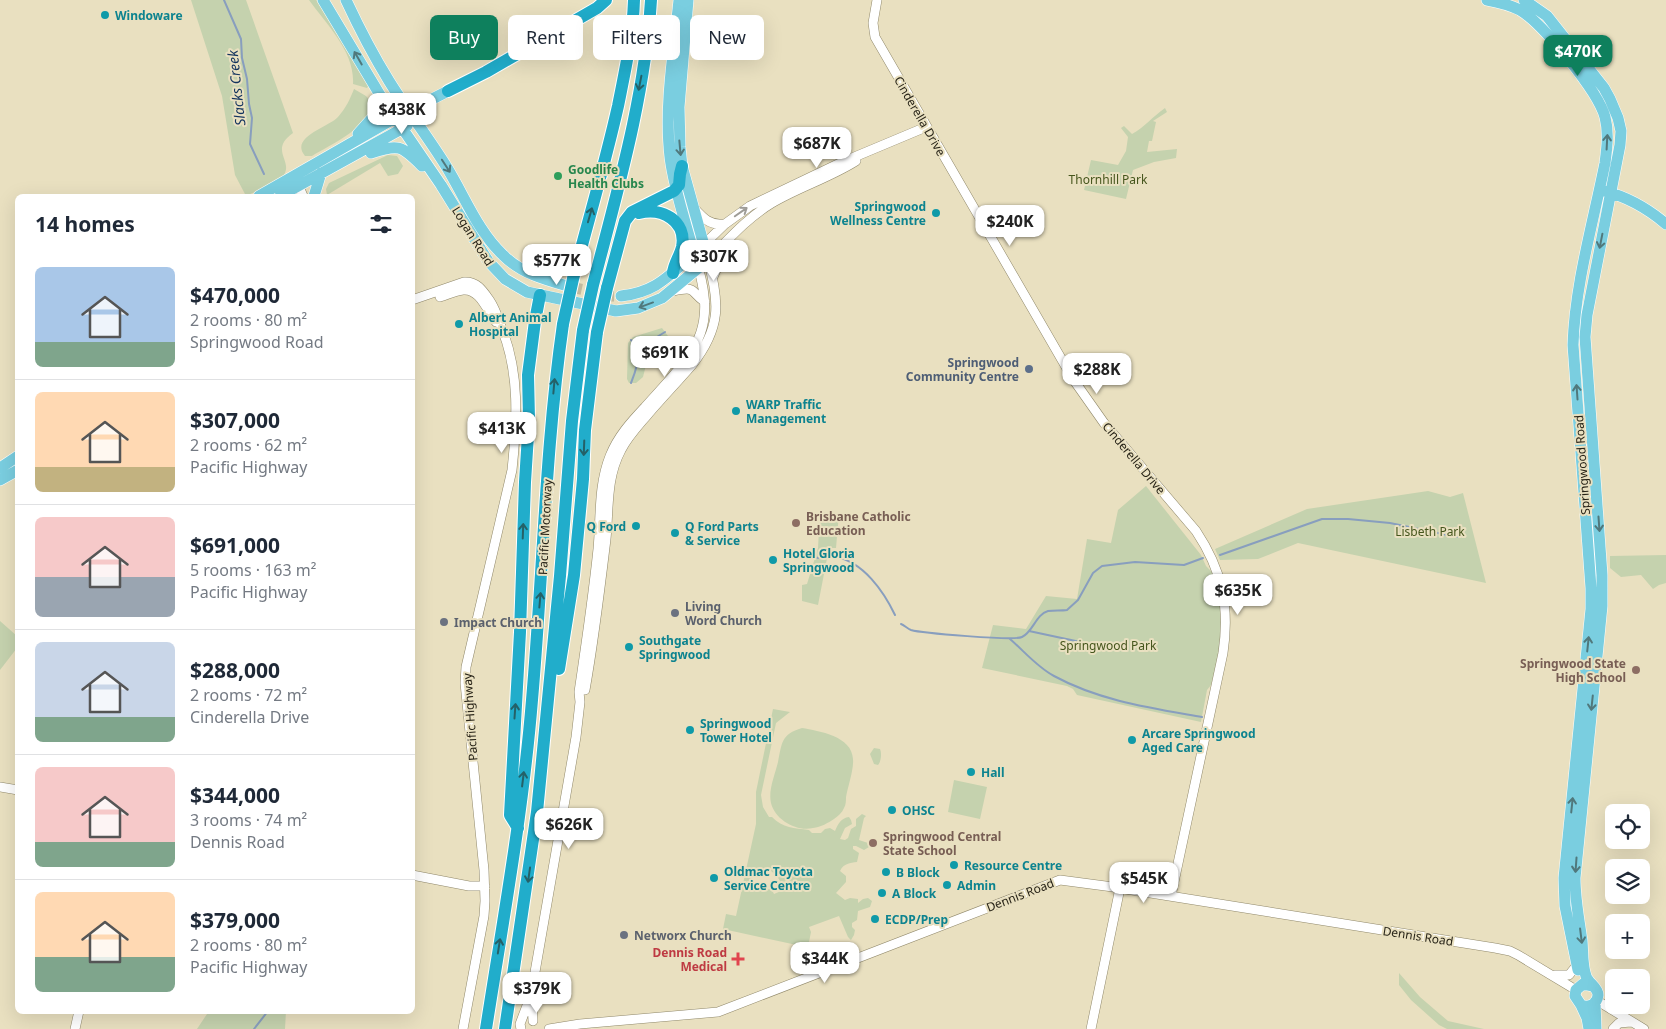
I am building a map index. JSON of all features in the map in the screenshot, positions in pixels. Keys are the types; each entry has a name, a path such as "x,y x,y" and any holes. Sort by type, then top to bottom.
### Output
{"highway":[{"path":"448,91 597,8 606,0"},
{"name":"Pacific Motorway","path":"486,1029 518,828 532,703 554,382 563,324 572,283 602,174 620,96 631,36 634,0"},
{"name":"Pacific Motorway","path":"505,1029 538,812 572,421 583,330 635,112 648,40 651,0"},
{"path":"544,739 552,725 574,575 583,479 585,430 597,332 607,288 625,221 632,212 672,194 679,185 682,166"},
{"path":"650,204 669,209 685,221"},
{"path":"620,237 629,222 639,213 658,212 670,216 679,226 683,239 673,273"},
{"path":"518,828 510,815 529,420 528,375 536,310 540,295"}],"main road":[{"name":"Logan Road","path":"323,0 383,100 441,185 488,261 497,273 517,287 540,295 623,311 648,306 673,291 703,264"},
{"name":"Logan Road","path":"346,0 373,53 445,165 491,242 503,256 519,268 547,281 572,283"},
{"path":"622,296 639,293 658,286 694,254 670,159 669,126 679,0"},
{"path":"688,0 679,112 682,166 703,246 703,264"},
{"name":"Springwood Road","path":"1487,0 1519,10 1533,20 1547,34 1602,106 1608,129 1606,214 1585,327 1602,575 1602,606 1575,878 1576,906 1584,965 1586,976 1593,986"},
{"name":"Springwood Road","path":"1524,0 1552,22 1604,88 1610,99 1621,131 1620,145 1578,290 1574,320 1574,345 1591,588 1589,635 1564,878 1566,906 1577,965 1578,988"},
{"path":"265,194 321,173 403,129 412,115 448,91"},
{"path":"287,194 349,143 370,122 383,100"},
{"path":"349,143 395,118 412,115"},
{"path":"345,161 388,148 398,147 411,156 441,185"},
{"path":"313,194 321,173"},
{"path":"1606,188 1649,210 1666,224"},
{"path":"1606,188 1634,195 1649,210"},
{"path":"1606,214 1614,206 1630,200"},
{"path":"540,295 547,281"},
{"path":"0,468 15,458"},
{"path":"0,480 15,472"},
{"path":"1590,1029 1586,1013 1576,1000 1578,988 1586,984 1593,986 1598,994 1596,1001 1596,1029"},
{"path":"1581,1005 1587,1006 1596,1001"}],"street":[{"name":"Cinderella Drive","path":"877,0 873,23 875,36 1079,389 1104,423 1196,531 1206,545 1218,572 1225,600 1226,618 1223,653 1171,896"},
{"path":"580,702 584,694 592,648 611,478 621,451 630,436 692,365 708,343 713,328 717,305 716,288 713,277 694,254 725,224 759,201 840,163 926,127"},
{"path":"520,1027 531,995 576,737 580,702 579,692 591,608 606,466 623,431 697,344 703,329 705,316 703,264 746,222 772,203 842,170 872,151"},
{"path":"300,182 310,194"},
{"path":"694,207 708,222 719,225 725,224"},
{"path":"713,277 726,250 729,239"},
{"path":"415,300 462,282 476,284 482,293"},
{"path":"673,291 685,288 691,289 705,302"},
{"path":"415,300 427,301 463,290 482,293"},
{"name":"Pacific Highway","path":"463,1029 484,916 485,886 465,683 466,667 512,470 516,402 514,371 499,317 482,293"},
{"path":"0,787 15,790"},
{"path":"415,876 469,886 485,886"},
{"name":"Dennis Road","path":"520,1027 527,1019 534,1024 553,1028 718,1012 741,1005 1060,880 1495,948 1518,955 1578,988"},
{"path":"1091,1029 1120,888"},
{"path":"1552,975 1569,975 1577,965"},
{"path":"531,995 534,1024"},
{"path":"1596,1001 1644,1029"},
{"path":"75,1029 78,1014"},
{"path":"1613,1029 1619,1024 1631,1022"}],"green space":[{"path":"191,0 246,0 293,133 286,139 283,145 282,150 286,164 284,175 272,184 250,194 245,194 235,175 222,96"},
{"path":"309,0 316,0 335,26 369,85 367,88 353,84 350,61 345,50"},
{"path":"354,89 366,96 372,103 365,119 349,134 312,156 305,156 301,149 302,143 312,133 338,117 348,103"},
{"name":"Thornhill Park","path":"1165,108 1167,112 1153,121 1156,122 1152,141 1149,141 1147,152 1177,149 1176,158 1154,162 1133,170 1126,199 1084,190 1091,160 1118,165 1126,151 1128,137 1121,128 1124,126 1132,134"},
{"path":"388,155 397,156 403,166 398,174 388,176 380,163 327,194 326,189 329,183"},
{"path":"662,328 668,336 646,365 643,377 636,383 629,383 627,379 628,343 633,337"},
{"name":"Springwood Park","path":"1146,486 1201,555 1206,566 1214,574 1218,589 1222,620 1219,654 1211,685 1207,690 1201,722 1077,695 1073,689 1067,686 982,668 993,625 1026,629 1046,596 1077,599 1087,539 1111,543 1118,510"},
{"name":"Lisbeth Park","path":"1428,491 1450,497 1463,493 1486,583 1298,543 1258,559 1220,560 1215,549 1307,509"},
{"path":"820,512 839,514 836,548 829,548 818,605 802,601 802,585 807,584 818,548"},
{"path":"1666,555 1666,583 1653,589 1641,575 1621,577 1610,568 1610,556"},
{"path":"0,621 15,634 15,651 0,670"},
{"path":"773,709 790,712 776,723 761,795 763,807 769,817 789,827 809,830 812,833 821,833 825,829 830,828 835,831 842,820 849,817 852,824 845,828 840,839 845,840 848,838 851,829 856,826 856,819 862,814 866,816 859,840 868,843 869,847 864,850 853,846 853,849 859,853 857,862 843,866 840,871 846,876 846,882 836,893 845,900 850,898 858,899 858,903 868,898 872,901 870,907 858,911 857,920 852,923 852,927 855,930 851,940 839,916 809,927 811,932 809,942 814,965 809,968 806,947 723,929 726,914 736,916 756,824 756,792","holes":["755,869 759,871 770,870 773,872 780,881 781,891 774,894 771,888 765,891 760,889 759,891 750,887"]},
{"path":"802,728 825,733 841,740 851,751 853,759 845,807 838,816 824,825 807,829 794,826 777,815 770,798 772,782 782,744 786,736"},
{"path":"874,748 881,751 878,765 874,764 870,754"},
{"path":"954,780 987,787 980,819 948,812"},
{"path":"1399,973 1420,997 1448,1021 1484,1029 1447,1029 1439,1025 1411,1000 1399,985"},
{"path":"207,1014 286,1014 285,1029 197,1029"}],"waterway":[{"name":"Slacks Creek","path":"224,0 241,39 242,58 252,118 250,144 264,174"},
{"path":"631,383 640,353 647,344 665,332"},
{"path":"631,340 640,349"},
{"path":"1220,555 1322,519 1348,519 1390,523 1457,537"},
{"path":"815,558 835,557 855,565 879,588 895,615"},
{"path":"901,624 911,630 931,633 986,637 1022,637 1026,635 1037,619 1044,613 1067,610 1078,600 1093,573 1102,566 1135,562 1184,565 1203,558"},
{"path":"1029,631 1085,643"},
{"path":"1010,639 1042,668 1071,685 1108,698 1202,717"},
{"name":"Slacks Creek","path":"254,1029 266,1014"}],"tunnel":[{"path":"571,287 621,296"}],"place":[{"name":"Windoware","path":"105,15"},
{"name":"Goodlife Health Clubs","path":"558,176"},
{"name":"Springwood Wellness Centre","path":"936,213"},
{"name":"Albert Animal Hospital","path":"459,324"},
{"name":"Springwood Community Centre","path":"1029,369"},
{"name":"WARP Traffic Management","path":"736,411"},
{"name":"Brisbane Catholic Education","path":"796,523"},
{"name":"Q Ford","path":"636,526"},
{"name":"Q Ford Parts & Service","path":"675,533"},
{"name":"Hotel Gloria Springwood","path":"773,560"},
{"name":"Living Word Church","path":"675,613"},
{"name":"Impact Church","path":"444,622"},
{"name":"Southgate Springwood","path":"629,647"},
{"name":"Springwood State High School","path":"1636,670"},
{"name":"Springwood Tower Hotel","path":"690,730"},
{"name":"Arcare Springwood Aged Care","path":"1132,740"},
{"name":"Hall","path":"971,772"},
{"name":"OHSC","path":"892,810"},
{"name":"Springwood Central State School","path":"873,843"},
{"name":"Resource Centre","path":"954,865"},
{"name":"B Block","path":"886,872"},
{"name":"Oldmac Toyota Service Centre","path":"714,878"},
{"name":"Admin","path":"947,885"},
{"name":"A Block","path":"882,893"},
{"name":"ECDP/Prep","path":"875,919"},
{"name":"Networx Church","path":"624,935"},
{"name":"Dennis Road Medical","path":"738,959"}]}
